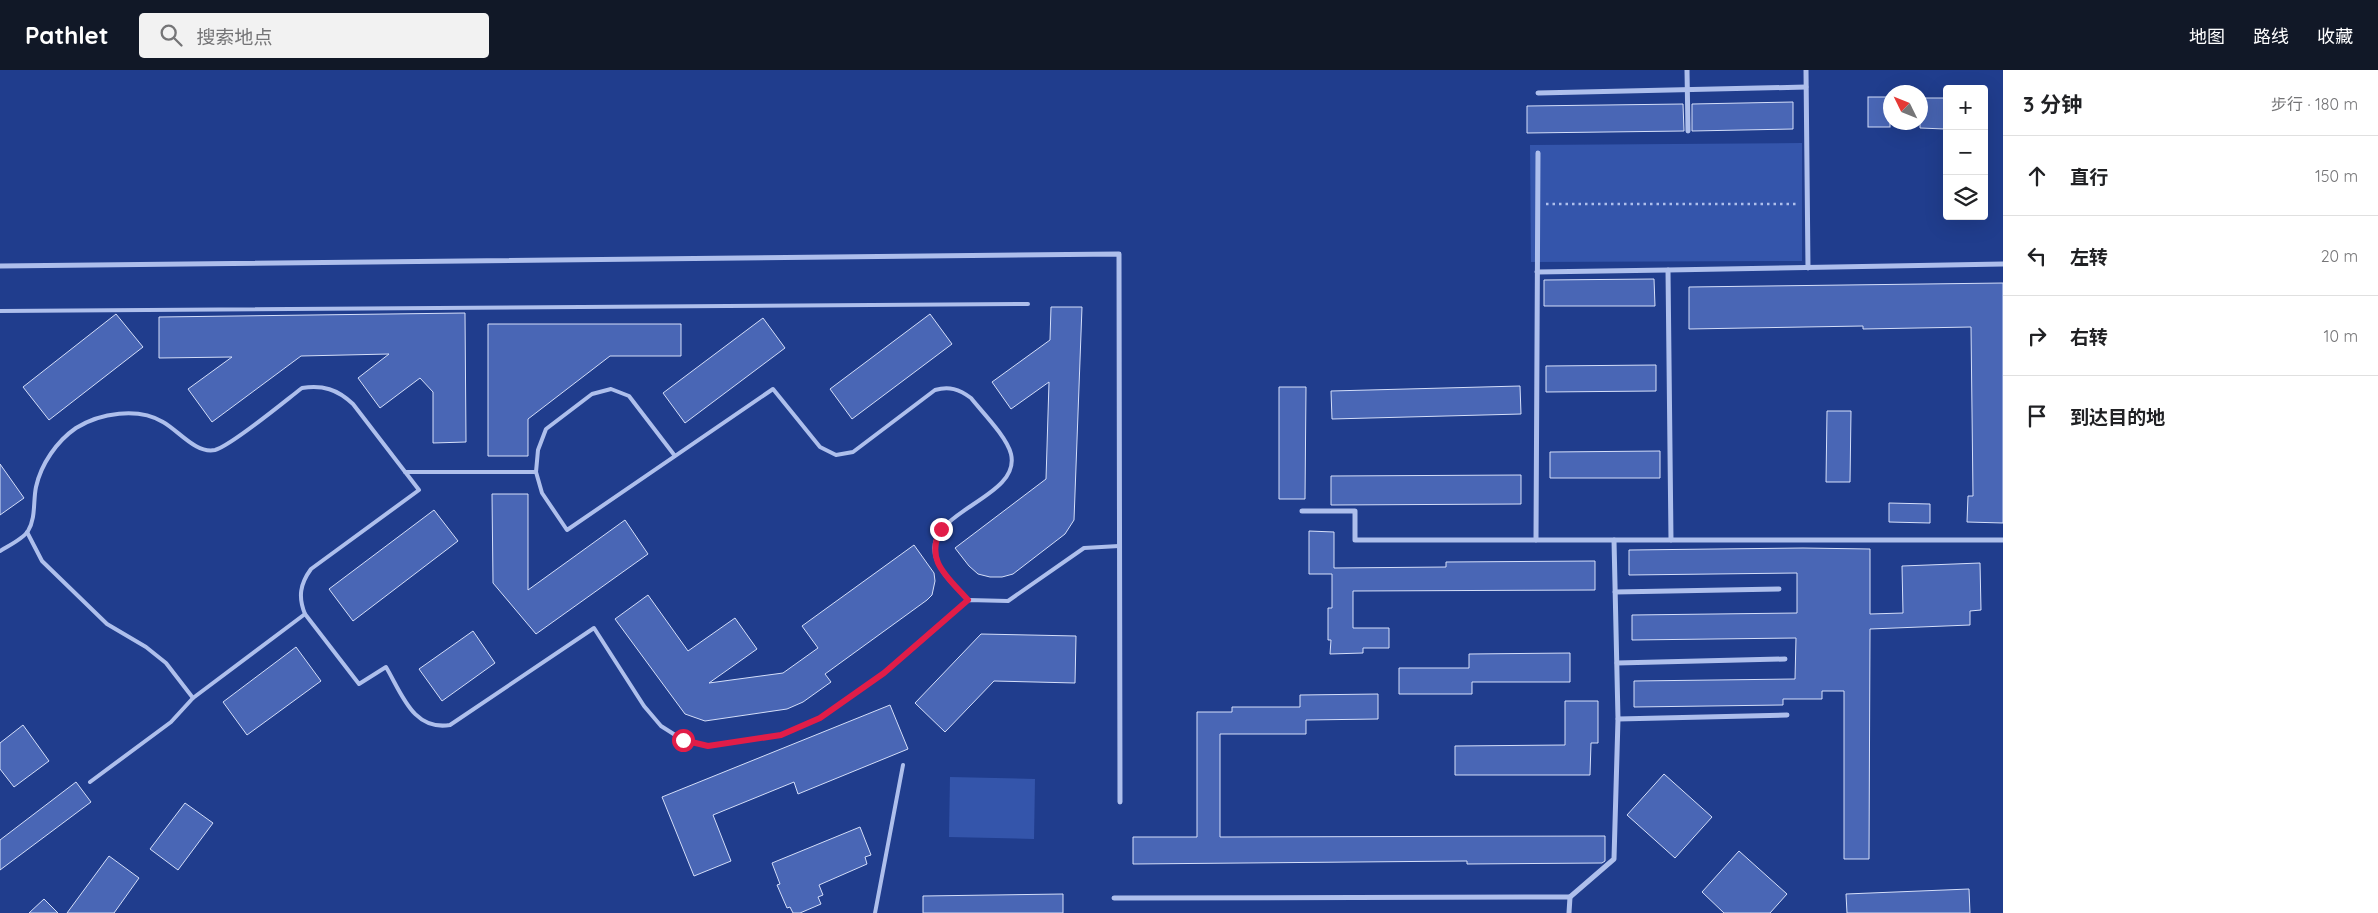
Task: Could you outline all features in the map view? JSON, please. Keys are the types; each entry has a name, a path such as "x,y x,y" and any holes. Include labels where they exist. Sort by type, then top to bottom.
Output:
{"street":[{"path":"1687,70 1688,131"},
{"path":"1806,70 1808,268"},
{"path":"1538,92 1806,87"},
{"path":"1536,540 1538,153"},
{"path":"0,266 1119,254 1120,802"},
{"path":"1537,272 2003,264"},
{"path":"1668,270 1671,540"},
{"path":"1302,510 1355,510 1355,540 2003,540"},
{"path":"1114,898 1570,897 1614,859 1618,719 1614,540"},
{"path":"1616,592 1779,589"},
{"path":"1616,662 1785,659"},
{"path":"1618,719 1787,715"},
{"path":"1569,913 1570,897"}],"lane":[{"path":"0,312 1028,304"},
{"path":"0,551 27,532 34,511 36,487 44,464 58,444 76,428 103,416 133,413 161,420 197,448 214,450 229,442 302,388 316,386 330,388 343,394 353,404 419,490 312,569 304,579 300,591 301,603 305,614 359,684 386,667 413,713 420,720 440,726 450,725 594,628 644,706 661,726 683,740 708,746 781,735 820,718 884,673 968,600 1008,601 1084,548 1119,546"},
{"path":"675,456 629,396 611,389 592,394 546,429 538,450 536,472 542,493 567,530 773,389 820,447 836,455 853,452 935,390 944,388 963,392 971,398 1008,447 1012,463 1006,478 958,517 948,522 936,538 934,549 940,569 968,600"},
{"path":"405,472 536,472"},
{"path":"27,532 42,561 106,624 146,647 166,663 193,698"},
{"path":"90,782 171,722 193,698 305,614"},
{"path":"876,913 902,765"}],"path":[{"path":"1537,204 1807,204"}],"shaded area":[{"path":"1802,143 1802,261 1531,262 1530,145"},
{"path":"950,777 1035,779 1034,839 949,837"}],"building":[{"path":"1868,97 1883,97 1883,127 1868,127"},
{"path":"1928,98 1943,98 1943,129 1928,128"},
{"path":"1793,102 1793,129 1692,131 1692,104"},
{"path":"1683,104 1684,131 1527,133 1527,106"},
{"path":"1654,279 1655,306 1544,306 1544,280"},
{"path":"2003,283 2003,523 1967,522 1968,496 1973,496 1971,327 1863,329 1863,326 1689,329 1689,287"},
{"path":"1051,307 1082,307 1074,520 1065,534 1013,574 1002,577 990,577 978,574 955,548 1046,479 1049,382 1011,409 992,382 1050,340"},
{"path":"465,313 466,442 433,443 433,392 420,378 380,408 358,378 389,354 301,356 212,422 188,389 232,357 159,358 159,317"},
{"path":"116,314 143,347 49,420 23,387"},
{"path":"930,314 952,344 852,419 830,389"},
{"path":"763,318 785,348 685,423 663,393"},
{"path":"488,324 681,324 681,356 610,356 528,419 528,456 488,456"},
{"path":"1656,365 1656,391 1546,392 1546,366"},
{"path":"1520,386 1521,414 1332,419 1331,391"},
{"path":"1279,387 1306,387 1305,499 1279,499"},
{"path":"1827,411 1851,411 1850,482 1826,482"},
{"path":"1660,451 1660,478 1550,478 1550,452"},
{"path":"0,464 24,498 0,515"},
{"path":"1521,475 1521,504 1331,505 1331,476"},
{"path":"492,494 528,494 528,590 625,520 648,554 536,634 493,583"},
{"path":"1889,503 1930,504 1930,523 1889,522"},
{"path":"434,510 458,541 353,621 329,589"},
{"path":"1309,531 1334,532 1334,568 1446,567 1446,562 1595,561 1595,590 1353,591 1353,628 1389,628 1389,648 1363,648 1363,653 1330,654 1331,640 1328,640 1328,608 1332,608 1332,574 1309,574"},
{"path":"914,545 934,573 935,581 932,595 825,674 831,682 803,702 787,709 705,721 685,714 615,619 648,595 688,651 735,618 757,649 709,683 783,673 818,648 802,626"},
{"path":"1870,549 1870,614 1903,613 1902,566 1980,563 1981,610 1970,611 1970,625 1870,629 1869,859 1844,859 1844,691 1822,691 1822,699 1783,699 1783,705 1634,707 1634,681 1795,679 1796,638 1632,640 1632,615 1797,613 1797,573 1629,575 1629,550"},
{"path":"473,631 495,663 442,701 419,669"},
{"path":"981,634 1076,636 1075,683 994,681 945,732 915,703"},
{"path":"296,647 321,681 247,735 223,702"},
{"path":"1570,653 1570,682 1472,682 1472,694 1399,694 1399,668 1469,668 1469,654"},
{"path":"1378,694 1378,719 1306,720 1306,734 1220,734 1220,837 1605,836 1605,861 1602,863 1467,864 1467,861 1133,864 1133,837 1197,837 1197,712 1232,712 1232,707 1300,707 1300,695"},
{"path":"1565,701 1598,701 1598,743 1591,743 1590,775 1455,775 1455,746 1565,745"},
{"path":"890,705 908,749 798,794 794,782 713,815 731,861 694,876 662,797"},
{"path":"23,725 49,761 14,787 0,769 0,743"},
{"path":"1664,774 1712,817 1675,858 1627,815"},
{"path":"76,782 91,802 0,870 0,840"},
{"path":"185,803 213,823 178,870 150,849"},
{"path":"860,827 871,855 865,857 867,864 819,885 823,895 818,897 821,904 800,913 793,913 790,907 787,908 777,885 780,884 772,863"},
{"path":"1739,851 1787,894 1770,913 1724,913 1702,892"},
{"path":"109,856 139,878 114,913 67,913"},
{"path":"1969,889 1970,913 1847,913 1846,894"},
{"path":"1063,894 1063,913 923,913 923,896"},
{"path":"44,899 58,913 29,913"}],"route":[{"path":"683,740 708,746 781,735 820,718 884,673 968,600 940,569 936,559 934,549 936,538 941,529"}]}
